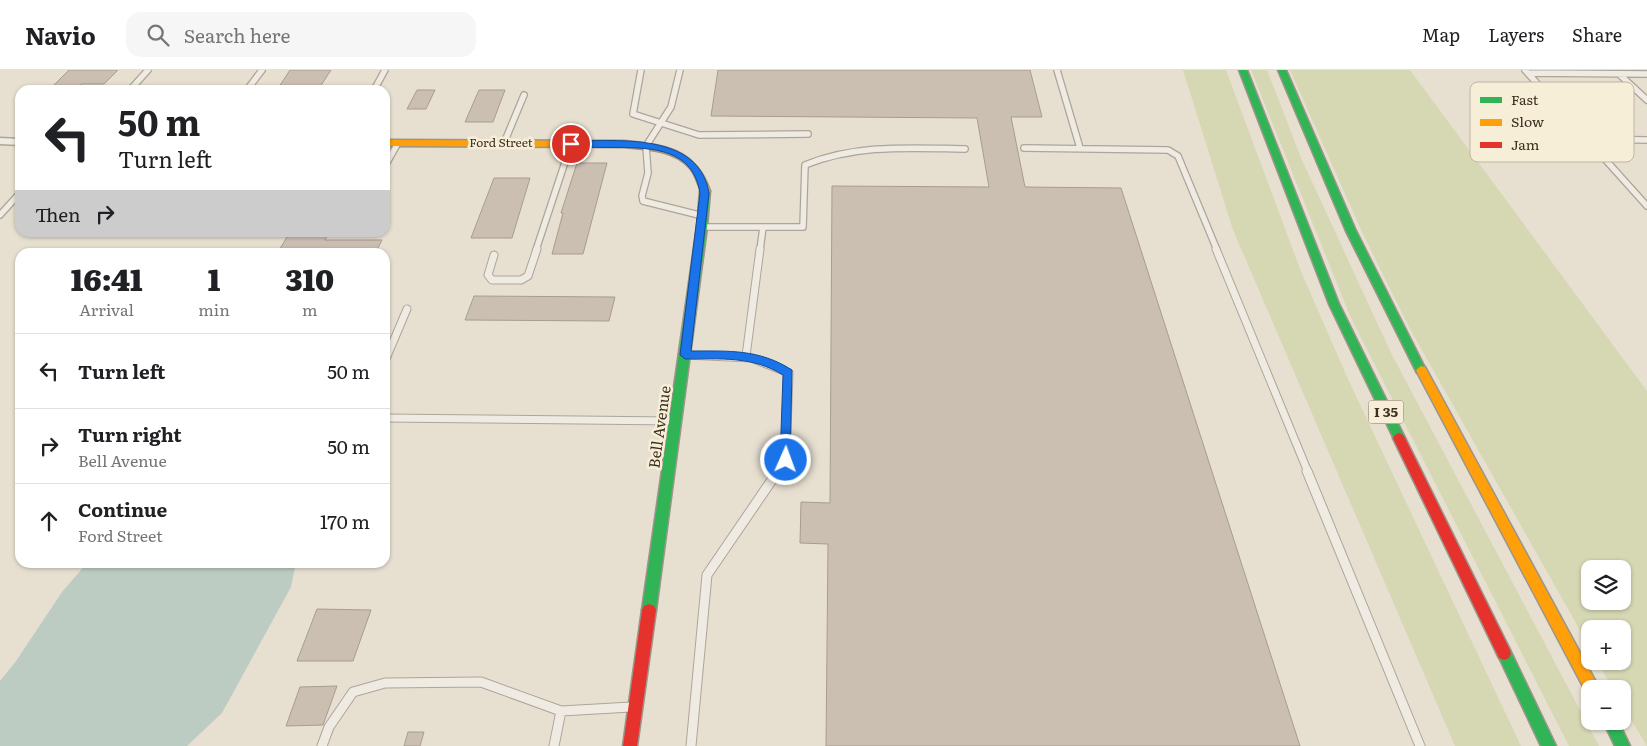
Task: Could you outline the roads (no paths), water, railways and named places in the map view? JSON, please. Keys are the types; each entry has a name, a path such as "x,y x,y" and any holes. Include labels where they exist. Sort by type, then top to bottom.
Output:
{"main road":[{"name":"I 35","path":"1243,70 1334,304 1549,746"},
{"path":"1282,70 1356,240 1447,421 1587,680"},
{"name":"Ford Street","path":"390,143 646,146"},
{"name":"Bell Avenue","path":"630,746 685,355 705,193 702,180 696,168 676,153 646,146"},
{"path":"1615,730 1623,746"}],"street":[{"path":"0,142 15,142"}],"lane":[{"path":"134,85 148,70"},
{"path":"251,85 262,70"},
{"path":"377,85 385,70"},
{"path":"641,70 633,114 699,135 808,134"},
{"path":"680,70 671,107 646,146 648,173 642,196 643,201 702,221 763,227 803,226 804,166 825,156 857,149 965,148"},
{"path":"1056,70 1080,148"},
{"path":"1527,72 1647,74"},
{"path":"1527,72 1536,82"},
{"path":"1619,74 1628,82"},
{"path":"1634,88 1647,100"},
{"path":"504,143 524,95"},
{"path":"1634,140 1647,140"},
{"path":"390,157 398,143"},
{"path":"494,255 488,275 492,280 521,280 528,276 571,144"},
{"path":"1024,148 1153,148 1168,150 1178,156 1420,746"},
{"path":"1607,162 1647,206"},
{"path":"0,215 15,198"},
{"path":"746,356 763,227"},
{"path":"390,349 407,309"},
{"path":"685,355 746,356 771,362 788,373 786,460 707,575 691,746"},
{"path":"390,418 676,421"},
{"path":"322,746 329,727 353,692 384,683 481,682 561,711 636,707"},
{"path":"554,746 561,711"}]}
